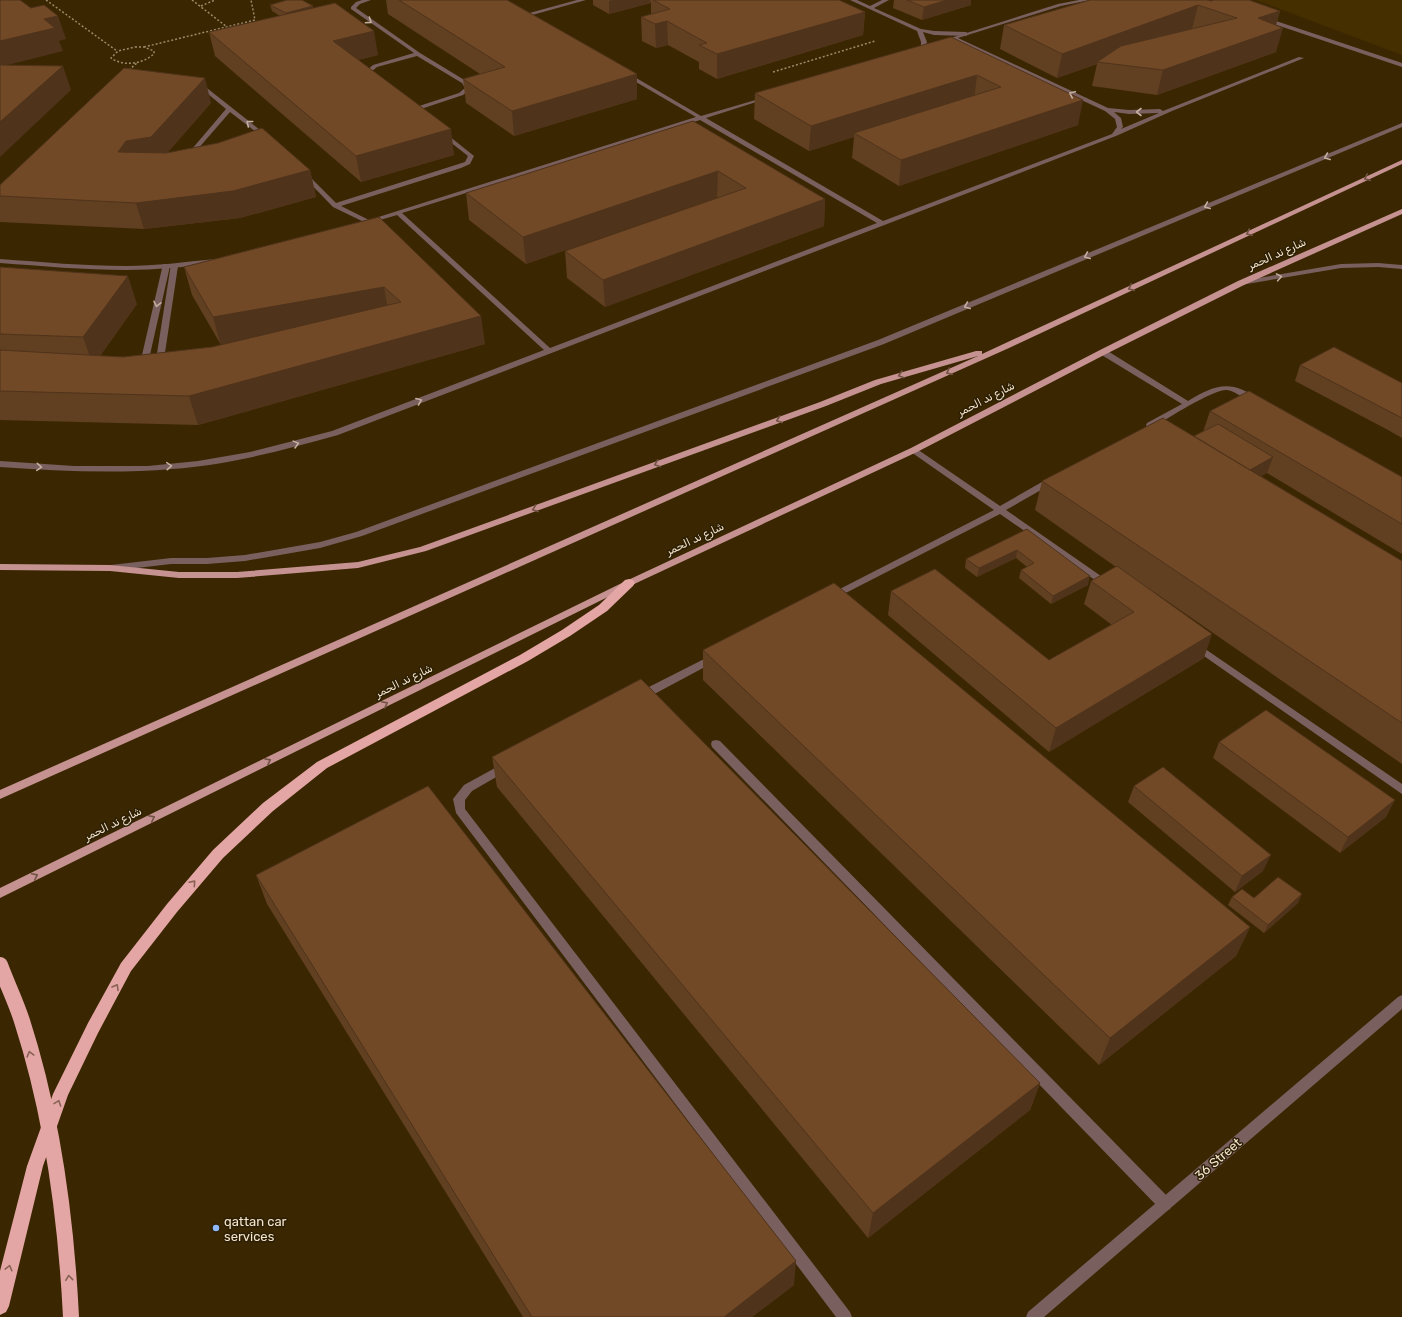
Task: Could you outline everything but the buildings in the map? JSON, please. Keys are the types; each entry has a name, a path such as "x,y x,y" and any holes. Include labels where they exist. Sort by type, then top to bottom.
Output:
{"highway":[{"path":"0,1306 35,1166 61,1094 93,1028 126,967 172,908 218,854 268,807 322,765 524,658 566,633 603,608 629,584"},
{"path":"0,965 22,1021 43,1099 59,1188 71,1289 72,1317"}],"main road":[{"path":"0,796 1006,346 1402,162"},
{"name":"شارع ند الحمر","path":"0,893 629,584 914,450 1103,352 1241,283 1402,211"},
{"path":"0,567 110,568 179,575 267,573 358,565 423,549 823,404 878,382 930,366 1006,346"}],"street":[{"path":"368,0 358,3 353,8 418,54 464,82 468,88 461,94 412,110"},
{"path":"525,15 583,0"},
{"path":"853,0 919,30 934,33 966,34"},
{"path":"870,8 886,0"},
{"path":"1060,5 1069,0"},
{"path":"916,50 1060,5 1087,0"},
{"path":"518,12 532,19"},
{"path":"1259,17 1402,65"},
{"path":"919,30 924,42 923,47"},
{"path":"953,38 1107,110 1118,118 1120,127 1114,135"},
{"path":"418,54 374,66 368,72 370,78 418,115"},
{"path":"0,464 57,468 125,470 197,464 268,452 335,433 1114,135 1170,110 1300,58"},
{"path":"1389,61 1402,72"},
{"path":"620,71 702,117 881,223"},
{"path":"189,82 200,83 273,143"},
{"path":"361,224 774,94"},
{"path":"186,164 186,160 230,108"},
{"path":"1107,110 1144,112 1170,110"},
{"path":"110,568 171,561 208,561 283,553 320,545 359,534 881,342 1402,125"},
{"path":"335,206 468,163 471,156 437,129"},
{"path":"300,169 335,206 368,222"},
{"path":"398,212 549,351"},
{"path":"0,261 80,267 127,268 174,266 224,260"},
{"path":"1241,283 1341,266 1378,265 1402,267"},
{"path":"142,373 166,266"},
{"path":"159,370 174,266"},
{"path":"1103,352 1188,404"},
{"path":"1140,431 1216,388 1230,387 1262,404"},
{"path":"914,450 1117,591"},
{"path":"824,601 1000,510 1063,474"},
{"path":"1188,641 1402,790"},
{"path":"634,699 726,652"},
{"path":"716,744 1164,1204"},
{"path":"514,762 468,788 459,798 460,810 845,1317"},
{"name":"36 Street","path":"1033,1317 1402,1001"}],"path":[{"path":"46,0 117,51"},
{"path":"192,0 227,27"},
{"path":"200,6 215,0"},
{"path":"144,47 154,51 154,54 151,57 138,62 120,63 111,58 112,54 117,51 135,47 144,47 255,20 251,0"},
{"path":"772,73 886,38 919,30"},
{"path":"126,73 138,62"}],"shaded area":[{"path":"1256,0 1402,0 1402,55"}],"place":[{"name":"qattan car services","path":"216,1228"}]}
